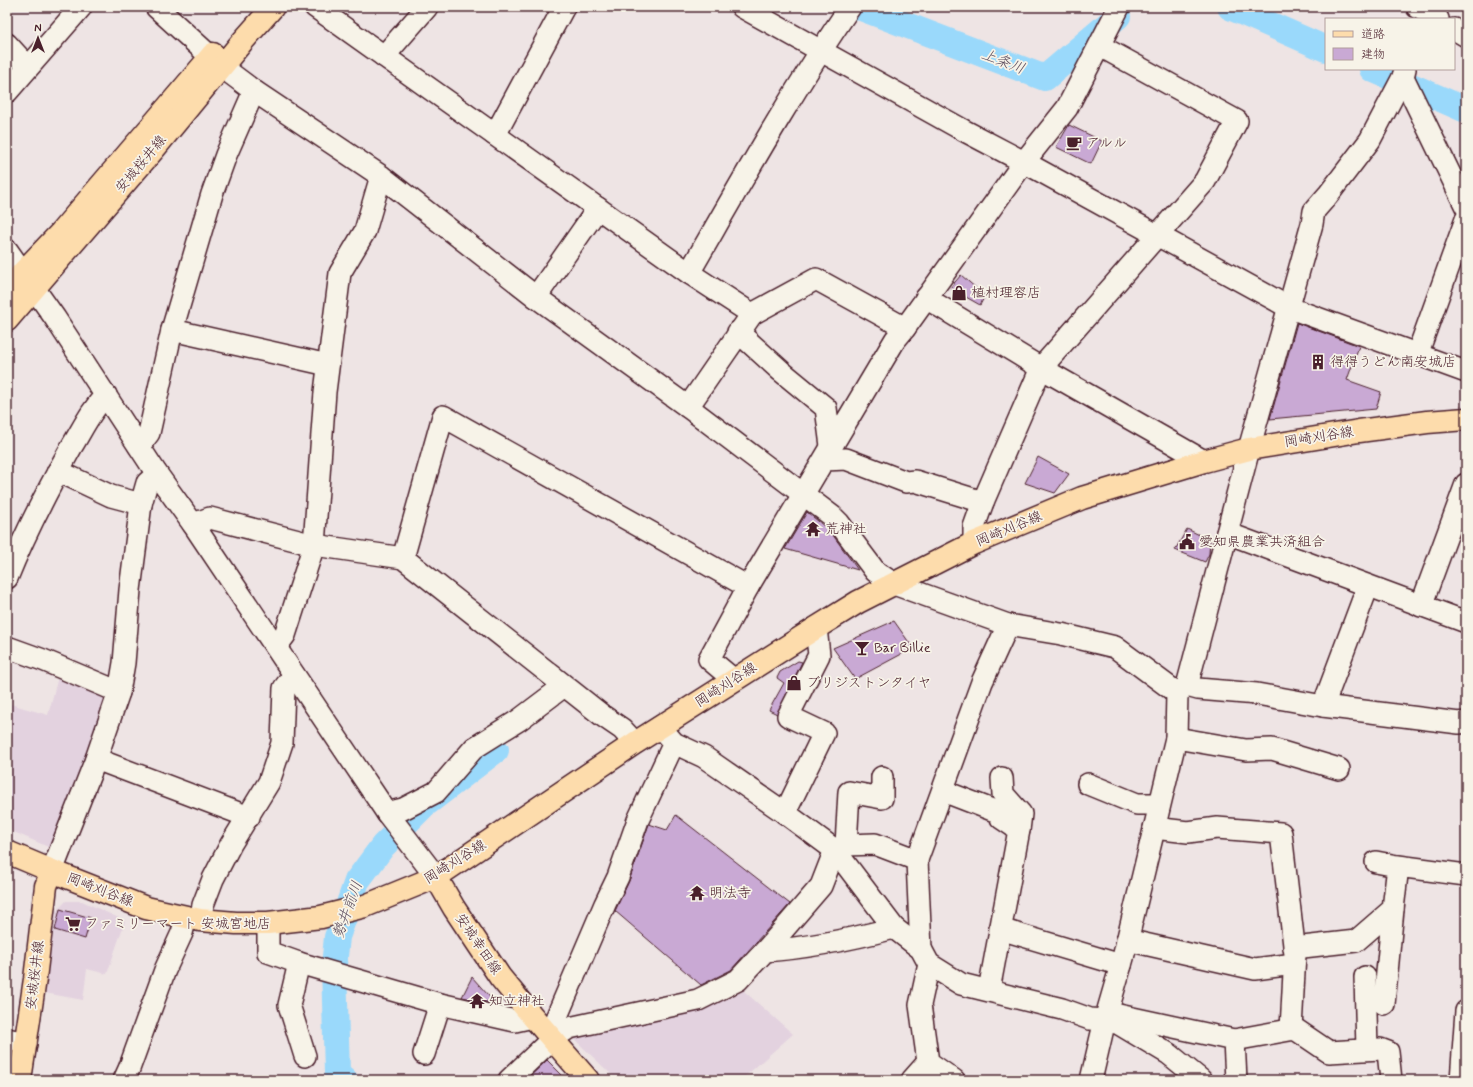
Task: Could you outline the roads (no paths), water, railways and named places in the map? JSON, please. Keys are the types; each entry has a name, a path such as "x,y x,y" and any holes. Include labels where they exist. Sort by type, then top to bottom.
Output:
{"main road":[{"name":"安城桜井線","path":"216,62 253,7"},
{"name":"安城桜井線","path":"7,320 28,280 61,232 216,62 273,7"},
{"name":"安城桜井線","path":"7,291 28,280"},
{"name":"岡崎刈谷線","path":"7,852 146,908 193,919 236,923 268,923 321,917 365,906 436,876 635,743 667,735 734,680 858,602 974,543 1082,498 1249,449 1359,431 1427,422 1466,419"},
{"name":"安城桜井線","path":"20,1080 16,1041 46,886 52,871"},
{"name":"安城幸田線","path":"436,876 454,908 500,977 588,1080"}],"street":[{"path":"7,92 81,7"},
{"path":"156,7 216,62 254,91 381,176 536,297 688,407 804,494 839,523 874,571 894,584 1008,624 1061,634 1115,647 1182,689 1198,688 1257,694 1322,706 1464,718"},
{"path":"315,7 689,273 752,314"},
{"path":"384,56 426,7"},
{"path":"495,135 564,7"},
{"path":"742,7 963,130 1290,308 1466,372"},
{"path":"689,273 766,139 820,50 850,7"},
{"path":"734,680 709,659 748,587 895,340 1024,162 1068,108 1119,7"},
{"path":"1455,30 1466,36"},
{"path":"7,44 28,67"},
{"path":"974,543 974,527 982,502 1041,368 1205,181 1237,121 1100,46"},
{"path":"1404,73 1466,206"},
{"path":"1091,1080 1106,1016 1121,965 1176,738 1182,689 1290,308 1314,211 1370,140 1404,73"},
{"path":"139,446 148,433 172,330 212,194 226,155 254,91"},
{"path":"276,648 285,635 314,545 325,392 340,273 365,231 381,176"},
{"path":"536,297 598,208"},
{"path":"1417,355 1466,219"},
{"path":"7,250 387,813 436,876"},
{"path":"688,407 738,332 752,314 816,279 905,328"},
{"path":"926,298 1041,368 1204,461"},
{"path":"172,330 328,365"},
{"path":"738,332 780,371 826,408 828,453"},
{"path":"7,578 18,549 58,471 96,405 106,395"},
{"path":"403,558 443,416 748,587"},
{"path":"828,453 906,482 915,481 982,502"},
{"path":"58,471 111,496 141,504"},
{"path":"52,871 96,758 119,692 124,664 130,590 141,504 146,483 157,474"},
{"path":"1421,606 1466,484"},
{"path":"193,524 210,518 314,545 403,558 564,686 622,729 635,743"},
{"path":"1226,533 1466,622"},
{"path":"1322,706 1368,586"},
{"path":"954,1080 928,1062 920,1005 925,956 917,860 982,682 1008,624"},
{"path":"785,812 824,733 788,716 819,655 816,628"},
{"path":"7,647 43,660 119,692"},
{"path":"124,1080 165,970 182,933 203,905 213,879 231,844 249,817 269,782 282,744 284,688 294,675"},
{"path":"387,813 403,809 436,792 474,748 519,720 564,686"},
{"path":"552,1039 555,1022 604,904 618,878 667,735 704,757 840,848 894,928 925,956 961,984 1062,1009 1090,1019 1106,1016 1234,1040 1295,1029 1329,1052 1367,1049 1380,1049 1388,1052 1391,1080"},
{"path":"1176,738 1246,750 1272,749 1339,769"},
{"path":"96,758 249,817"},
{"path":"509,1080 552,1039 569,1028 698,1000 738,980 821,886 840,848 849,792 882,798 882,777"},
{"path":"989,990 1021,814 1003,794 1002,778"},
{"path":"1088,784 1137,804 1160,804"},
{"path":"943,790 1000,813 1001,818 1019,830"},
{"path":"1154,828 1188,832 1217,828 1281,833 1294,956 1291,1029"},
{"path":"840,848 875,844 917,860"},
{"path":"1376,862 1402,867 1466,875"},
{"path":"1384,1004 1398,866 1402,867"},
{"path":"1127,940 1256,969 1294,956 1356,940 1393,910"},
{"path":"268,923 268,952 299,963 440,1004 515,1021 533,1017"},
{"path":"765,951 791,949 866,935 894,928"},
{"path":"1000,929 1121,965"},
{"path":"299,963 289,1004 305,1056"},
{"path":"1365,977 1367,1049"},
{"path":"424,1054 440,1004"},
{"path":"1461,1080 1466,1011"},
{"path":"1106,1016 1168,1054 1202,1080"},
{"path":"1234,1040 1236,1080"},
{"path":"912,1080 928,1062"}],"waterway":[{"name":"上条川","path":"859,7 1045,78 1118,16"},
{"name":"上条川","path":"1230,7 1325,49"},
{"name":"上条川","path":"1374,70 1466,110"},
{"name":"勢井前川","path":"345,1080 337,1073 334,966 337,937 357,881 383,846 423,806 496,750"}],"place":[{"name":"アルル","path":"1074,143"},
{"name":"植村理容店","path":"959,293"},
{"name":"得得うどん南安城店","path":"1318,362"},
{"name":"荒神社","path":"813,529"},
{"name":"愛知県農業共済組合","path":"1187,542"},
{"name":"Bar Billie","path":"862,648"},
{"name":"ブリジストンタイヤ","path":"794,683"},
{"name":"明法寺","path":"697,893"},
{"name":"ファミリーマート 安城宮地店","path":"73,924"},
{"name":"知立神社","path":"477,1001"}]}
